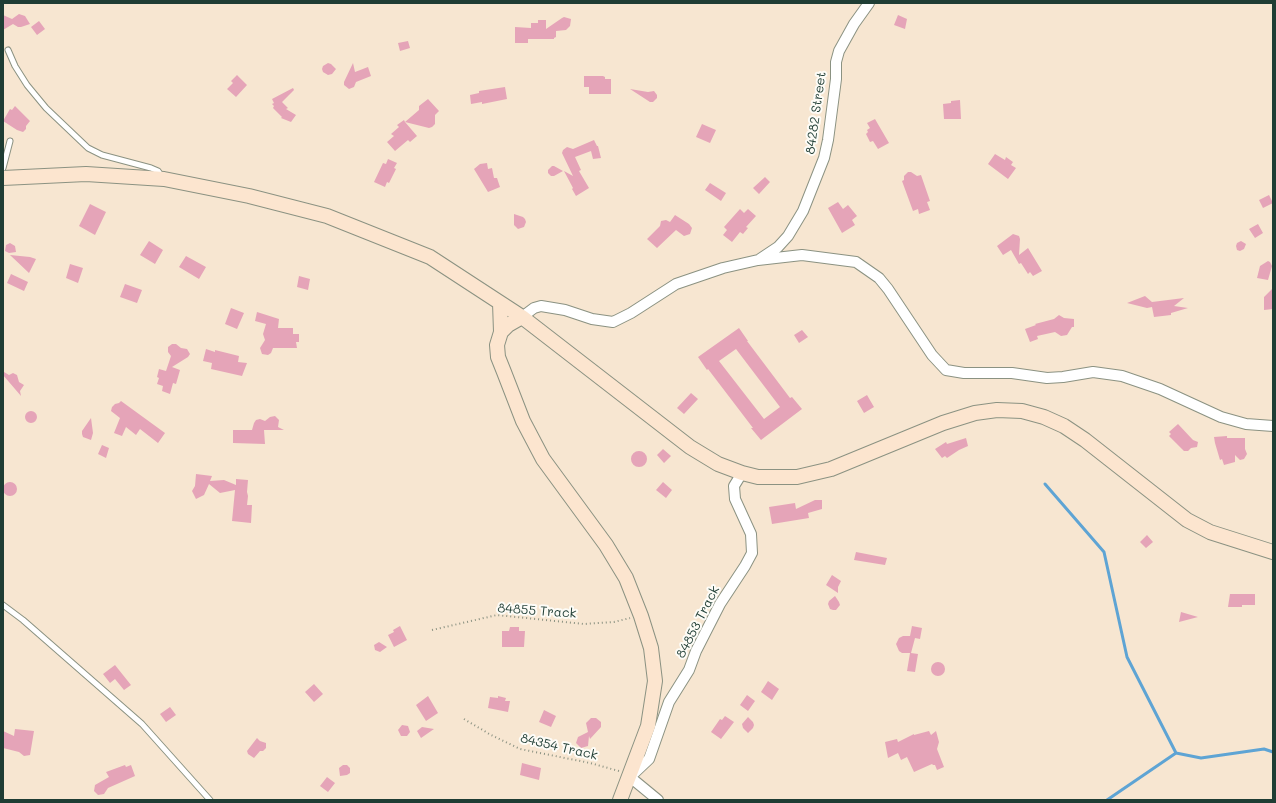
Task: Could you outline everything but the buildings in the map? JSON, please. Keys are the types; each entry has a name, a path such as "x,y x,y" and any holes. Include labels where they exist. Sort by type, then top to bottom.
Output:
{"street":[{"name":"84282 Street","path":"758,260 778,247 788,236 804,211 824,158 828,140 836,79 836,62 839,51 854,24 869,3"},
{"path":"3,178 86,174 164,179 249,196 327,216 430,257 522,317 690,447 718,464 742,473 758,477 778,478 797,476 831,469 943,423 975,413 997,410 1022,411 1044,417 1064,426 1085,440 1187,520 1210,532 1273,552"},
{"path":"501,332 508,325 534,308 541,306 565,310 592,319 613,322 631,313 676,284 723,268 758,260 802,255 856,262 879,278 932,355 946,370 964,373 1012,373 1047,378 1063,378 1093,372 1122,376 1160,389 1222,417 1246,424 1273,426"},
{"path":"500,303 501,332 497,345 498,357 523,421 543,459 606,545 626,578 641,616 651,648 655,680 648,726 630,777 620,800"},
{"name":"84853 Track","path":"630,777 649,759 669,702 689,670 696,651 720,604 752,553 751,534 735,500 734,486 742,473"},
{"path":"630,777 658,800"}],"lane":[{"path":"8,50 15,66 27,85 46,108 88,148 102,155 151,168 158,171 164,179"},
{"path":"3,168 10,141"},
{"path":"3,605 23,620 142,724 210,800"}],"path":[{"name":"84855 Track","path":"432,630 497,616 584,624 614,622 641,616"},
{"name":"84354 Track","path":"464,719 491,735 520,749 615,770 630,777"}],"waterway":[{"path":"1045,484 1104,552 1127,657 1176,753 1201,758 1264,749 1273,752"},
{"path":"1107,800 1176,753"}]}
